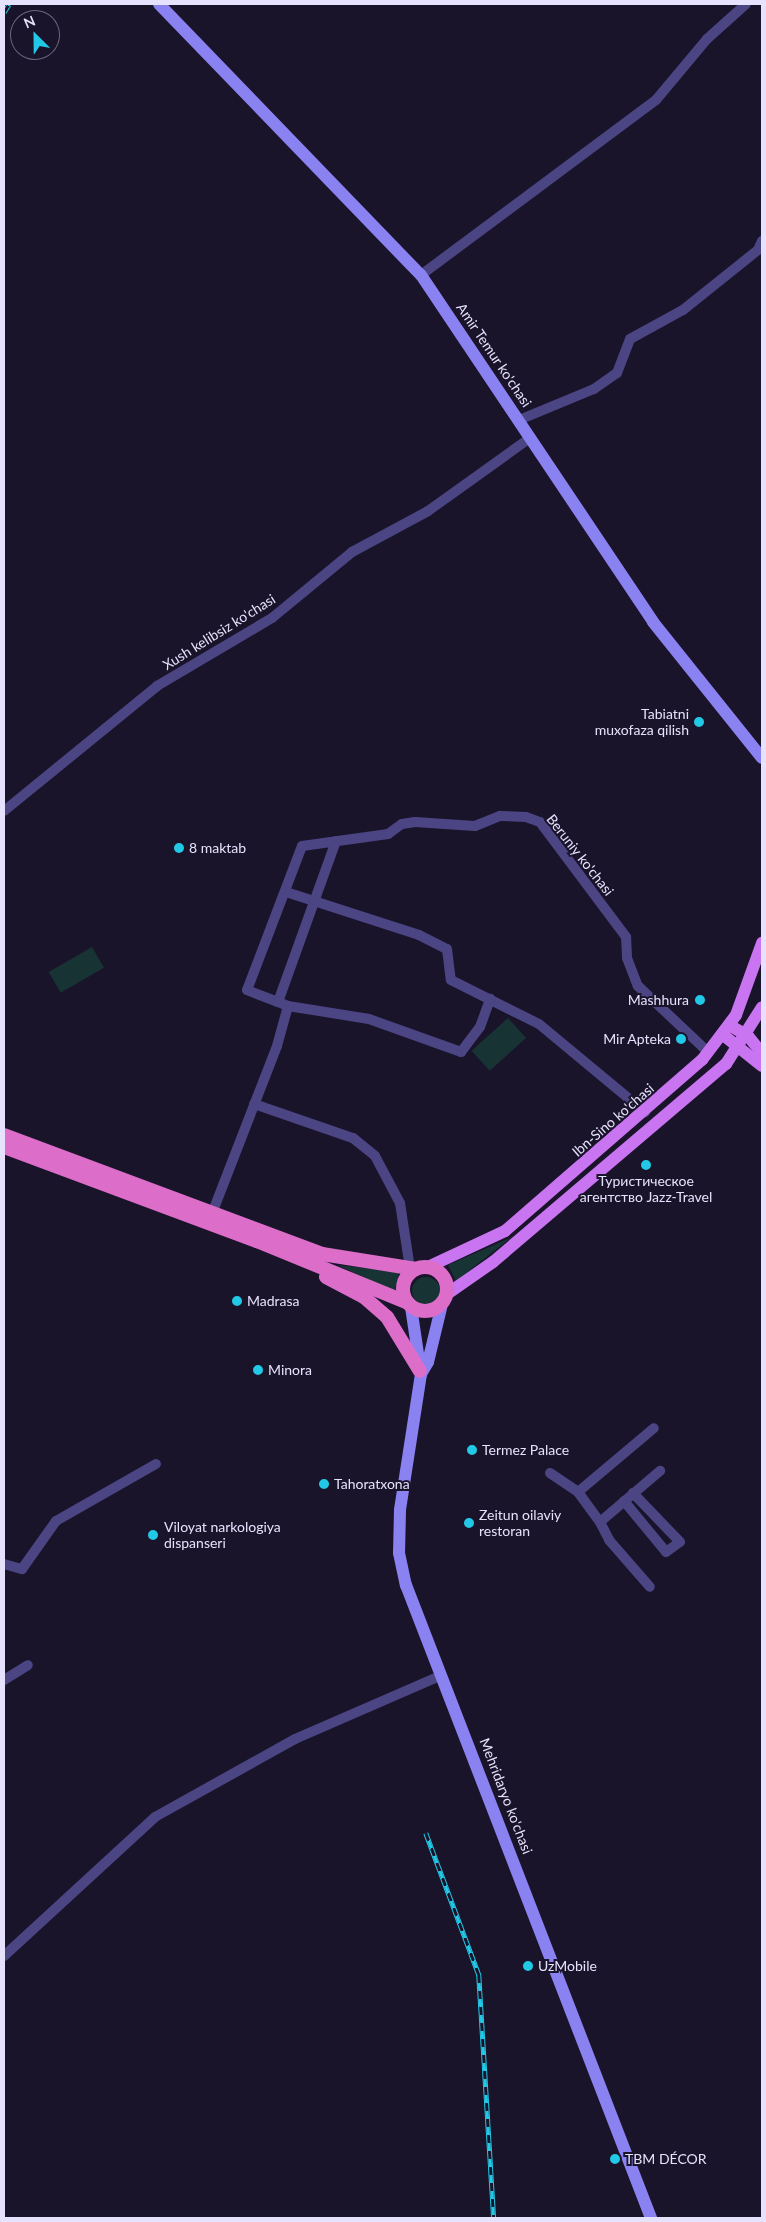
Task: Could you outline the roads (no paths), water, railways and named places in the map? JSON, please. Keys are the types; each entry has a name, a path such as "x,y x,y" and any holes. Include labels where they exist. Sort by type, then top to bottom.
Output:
{"highway":[{"path":"4,1135 213,1211 322,1254 418,1268 443,1276 444,1299 427,1312 312,1265 4,1147"},
{"path":"312,1265 387,1317 420,1373"},
{"path":"408,1305 403,1283 418,1268"}],"main road":[{"name":"Amir Temur ko'chasi","path":"159,4 421,275 654,622 762,758"},
{"name":"Ibn-Sino ko'chasi","path":"418,1268 505,1231 644,1112 708,1052 725,1030 762,943"},
{"name":"Ibn-Sino ko'chasi","path":"444,1299 493,1262 744,1041 762,1007"},
{"path":"725,1030 762,1053"},
{"path":"744,1041 762,1066"},
{"path":"420,1373 428,1362 444,1299"},
{"path":"408,1305 420,1373"},
{"name":"Мehridaryo ko'chasi","path":"420,1373 404,1476 398,1553 440,1676 476,1759 651,2218"}],"street":[{"path":"421,275 656,100 707,39 746,4"},
{"path":"519,420 594,389 617,373 630,339 683,310 758,250 762,241"},
{"name":"Xush kelibsiz ko'chasi","path":"4,811 157,686 272,618 352,552 428,511 530,438"},
{"name":"Beruniy ko'chasi","path":"283,1004 247,990 302,846 388,834 402,824 416,822 475,826 500,816 540,822 626,937 627,958 638,986 708,1052"},
{"path":"213,1211 254,1104 283,1004 336,841"},
{"path":"286,892 419,935 447,949 451,980 539,1024 644,1112"},
{"path":"283,1004 369,1020 461,1052 480,1027 490,999"},
{"path":"254,1104 353,1138 375,1156 403,1210 418,1268"},
{"path":"578,1492 654,1428"},
{"path":"4,1564 22,1569 56,1521 156,1464"},
{"path":"600,1522 660,1471"},
{"path":"550,1473 578,1492 600,1522 609,1540 650,1587"},
{"path":"624,1501 666,1552 680,1542 634,1493"},
{"path":"4,1680 28,1665"},
{"path":"4,1956 156,1817 295,1739 440,1676"}],"railway":[{"path":"4,12 9,4"},
{"path":"426,1833 479,1975 494,2218"}],"place":[{"name":"Tabiatni muxofaza qilish","path":"699,722"},
{"name":"8 maktab","path":"179,848"},
{"name":"Mashhura","path":"700,1000"},
{"name":"Mir Apteka","path":"681,1039"},
{"name":"Туристическое агентство Jazz-Travel","path":"646,1165"},
{"name":"Madrasa","path":"237,1301"},
{"name":"Minora","path":"258,1370"},
{"name":"Termez Palace","path":"472,1450"},
{"name":"Tahoratxona","path":"324,1484"},
{"name":"Zeitun oilaviy restoran","path":"469,1523"},
{"name":"Viloyat narkologiya dispanseri","path":"153,1535"},
{"name":"UzMobile","path":"528,1966"},
{"name":"TBM DÉCOR","path":"615,2159"}]}
